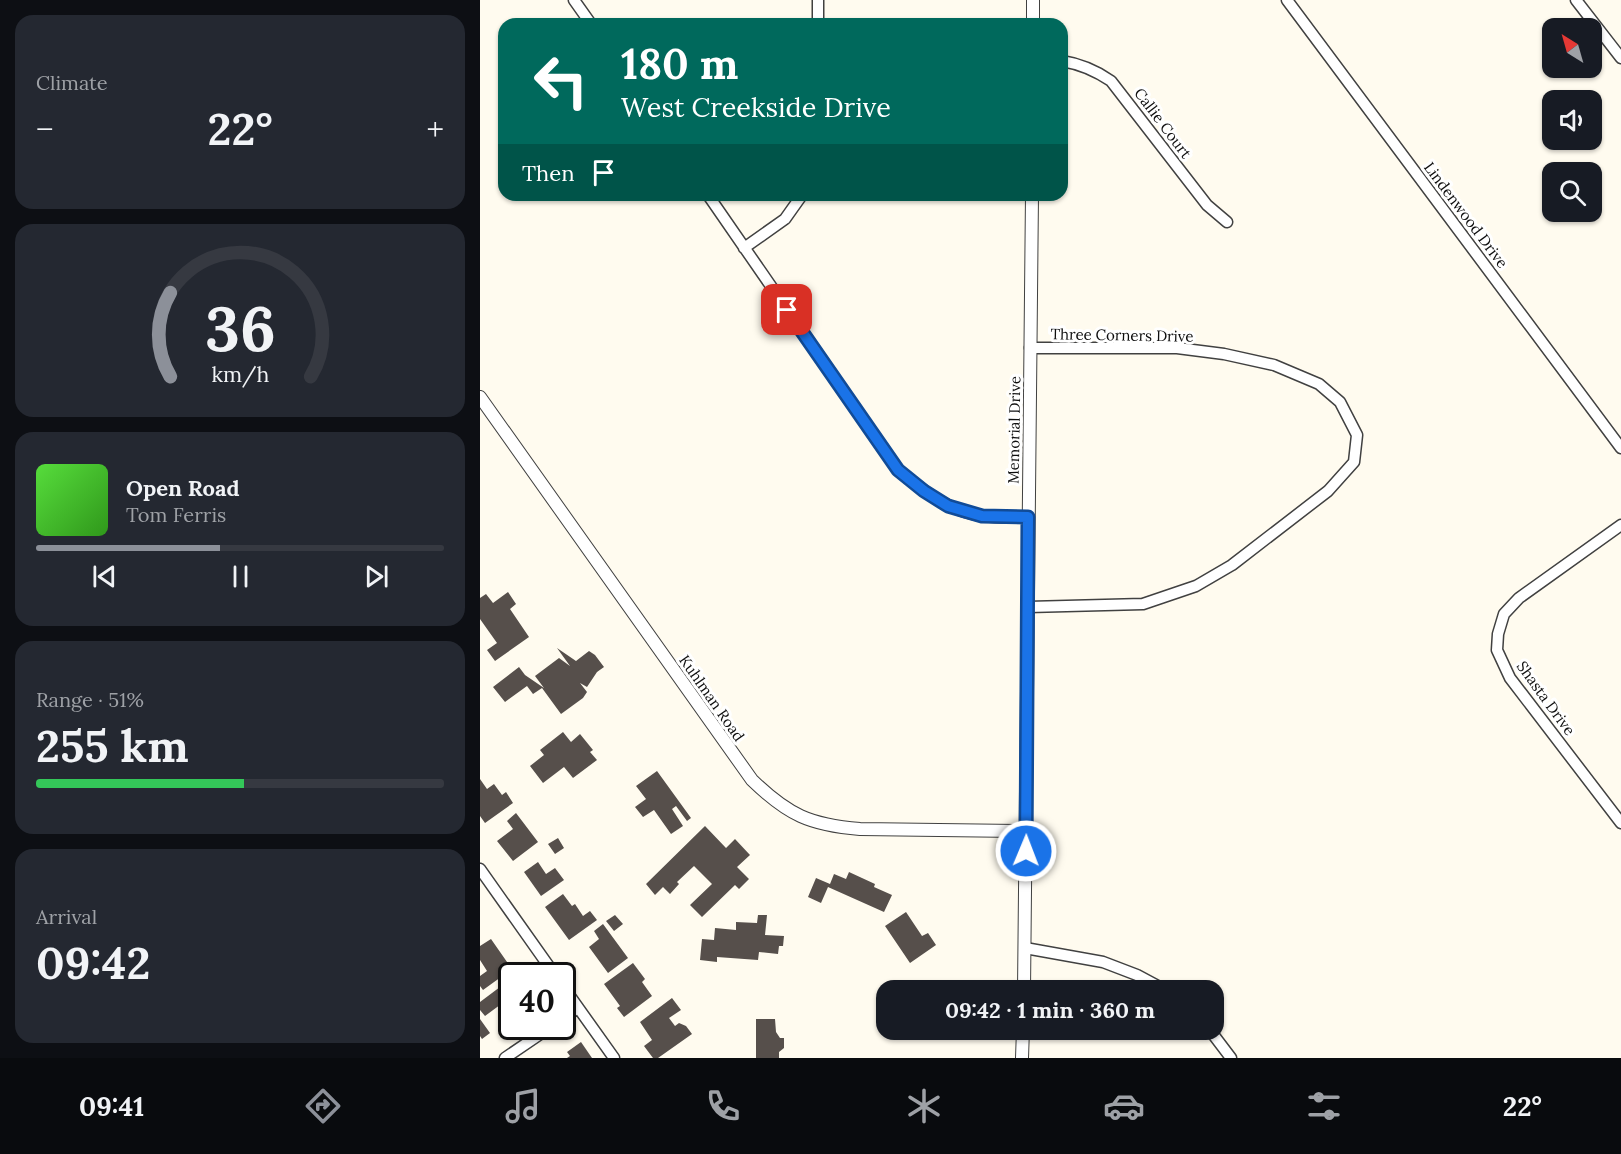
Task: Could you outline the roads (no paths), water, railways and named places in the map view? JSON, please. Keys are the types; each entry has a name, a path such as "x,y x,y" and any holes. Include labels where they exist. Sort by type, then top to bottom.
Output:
{"street":[{"path":"574,0 587,18"},
{"path":"818,0 818,18"},
{"path":"1033,0 1033,18"},
{"name":"Lindenwood Drive","path":"1287,0 1621,448"},
{"path":"1576,0 1621,58"},
{"name":"Callie Court","path":"1068,62 1095,70 1111,81 1207,205 1227,222"},
{"path":"712,201 898,470 924,491 948,506 982,516 1028,517"},
{"path":"744,248 785,219 798,201"},
{"name":"Memorial Drive","path":"1024,980 1032,201"},
{"name":"Three Corners Drive","path":"1028,607 1143,603 1196,586 1232,565 1329,491 1354,462 1357,435 1340,402 1319,384 1274,365 1224,354 1177,348 1030,348"},
{"name":"Kuhlman Road","path":"480,397 752,780 784,808 800,817 835,827 1026,831"},
{"name":"Shasta Drive","path":"1621,525 1519,598 1504,614 1498,634 1497,650 1509,678 1621,823"},
{"path":"480,869 546,962"},
{"path":"1025,948 1102,962 1146,980"},
{"path":"576,1004 614,1058"},
{"path":"505,1058 531,1040"},
{"path":"1022,1058 1023,1040"},
{"path":"1217,1040 1231,1058"}]}
